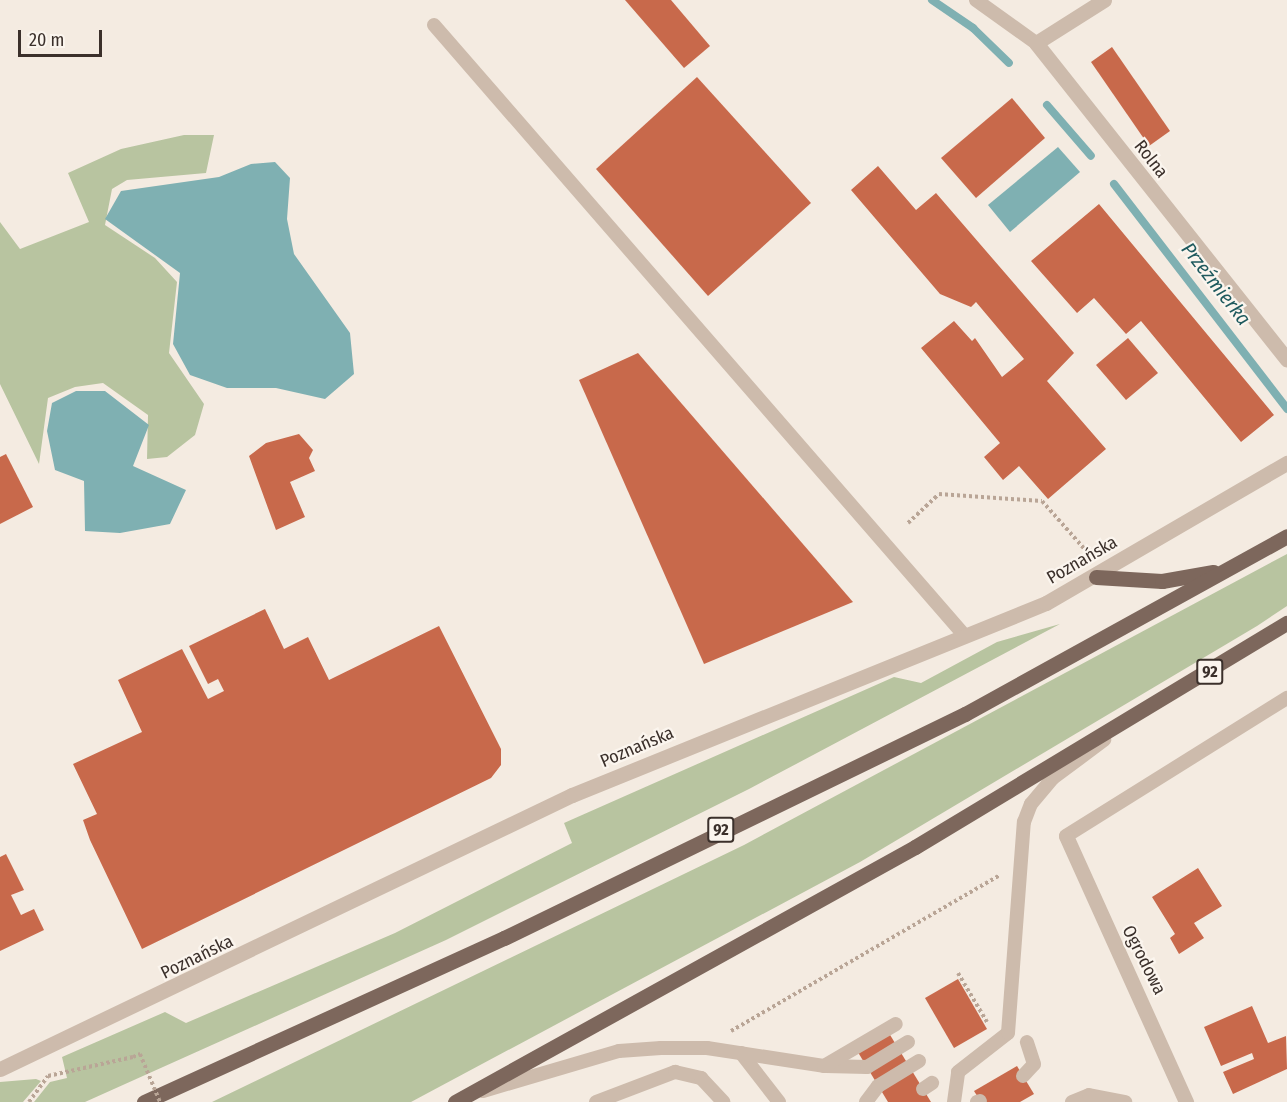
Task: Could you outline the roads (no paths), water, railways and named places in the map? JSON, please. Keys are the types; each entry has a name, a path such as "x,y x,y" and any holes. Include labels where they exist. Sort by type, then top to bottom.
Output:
{"main road":[{"name":"92","path":"144,1102 504,938 965,714 1287,536"},
{"path":"1100,574 1180,579 1246,560"},
{"name":"92","path":"460,1099 741,946 1132,719 1287,623"}],"street":[{"path":"1036,44 1104,0"},
{"name":"Rolna","path":"1036,44 1287,360"},
{"name":"Poznańska","path":"0,1069 379,892 572,795 964,635 1100,574 1287,463"},
{"name":"Ogrodowa","path":"1066,836 1186,1102"}],"lane":[{"path":"976,0 1036,44"},
{"path":"434,25 964,635"},
{"path":"1066,836 1287,699"},
{"path":"954,1102 958,1072 1000,1043 1008,1033 1024,822 1041,791 1132,719"},
{"path":"824,1066 896,1024"},
{"path":"460,1099 619,1051 707,1048 824,1066 867,1068 908,1042"},
{"path":"1023,1076 1034,1064 1027,1042"},
{"path":"741,1053 778,1102"},
{"path":"866,1102 878,1086 919,1061"},
{"path":"596,1102 675,1072 701,1078 723,1102"},
{"path":"1072,1102 1089,1095 1125,1102"}],"water":[{"path":"1058,147 1080,172 1010,232 988,205"},
{"path":"275,162 290,178 287,219 294,254 350,333 354,374 325,399 276,388 227,388 190,375 173,344 180,273 105,219 121,191 219,177 251,164"},
{"path":"76,391 105,391 149,425 133,466 186,490 170,524 120,533 85,531 84,481 55,470 47,431 52,403"}],"waterway":[{"name":"Przeźmierka","path":"932,0 973,28 1009,63"},
{"name":"Przeźmierka","path":"1047,105 1091,156"},
{"name":"Przeźmierka","path":"1114,184 1287,409"}]}
